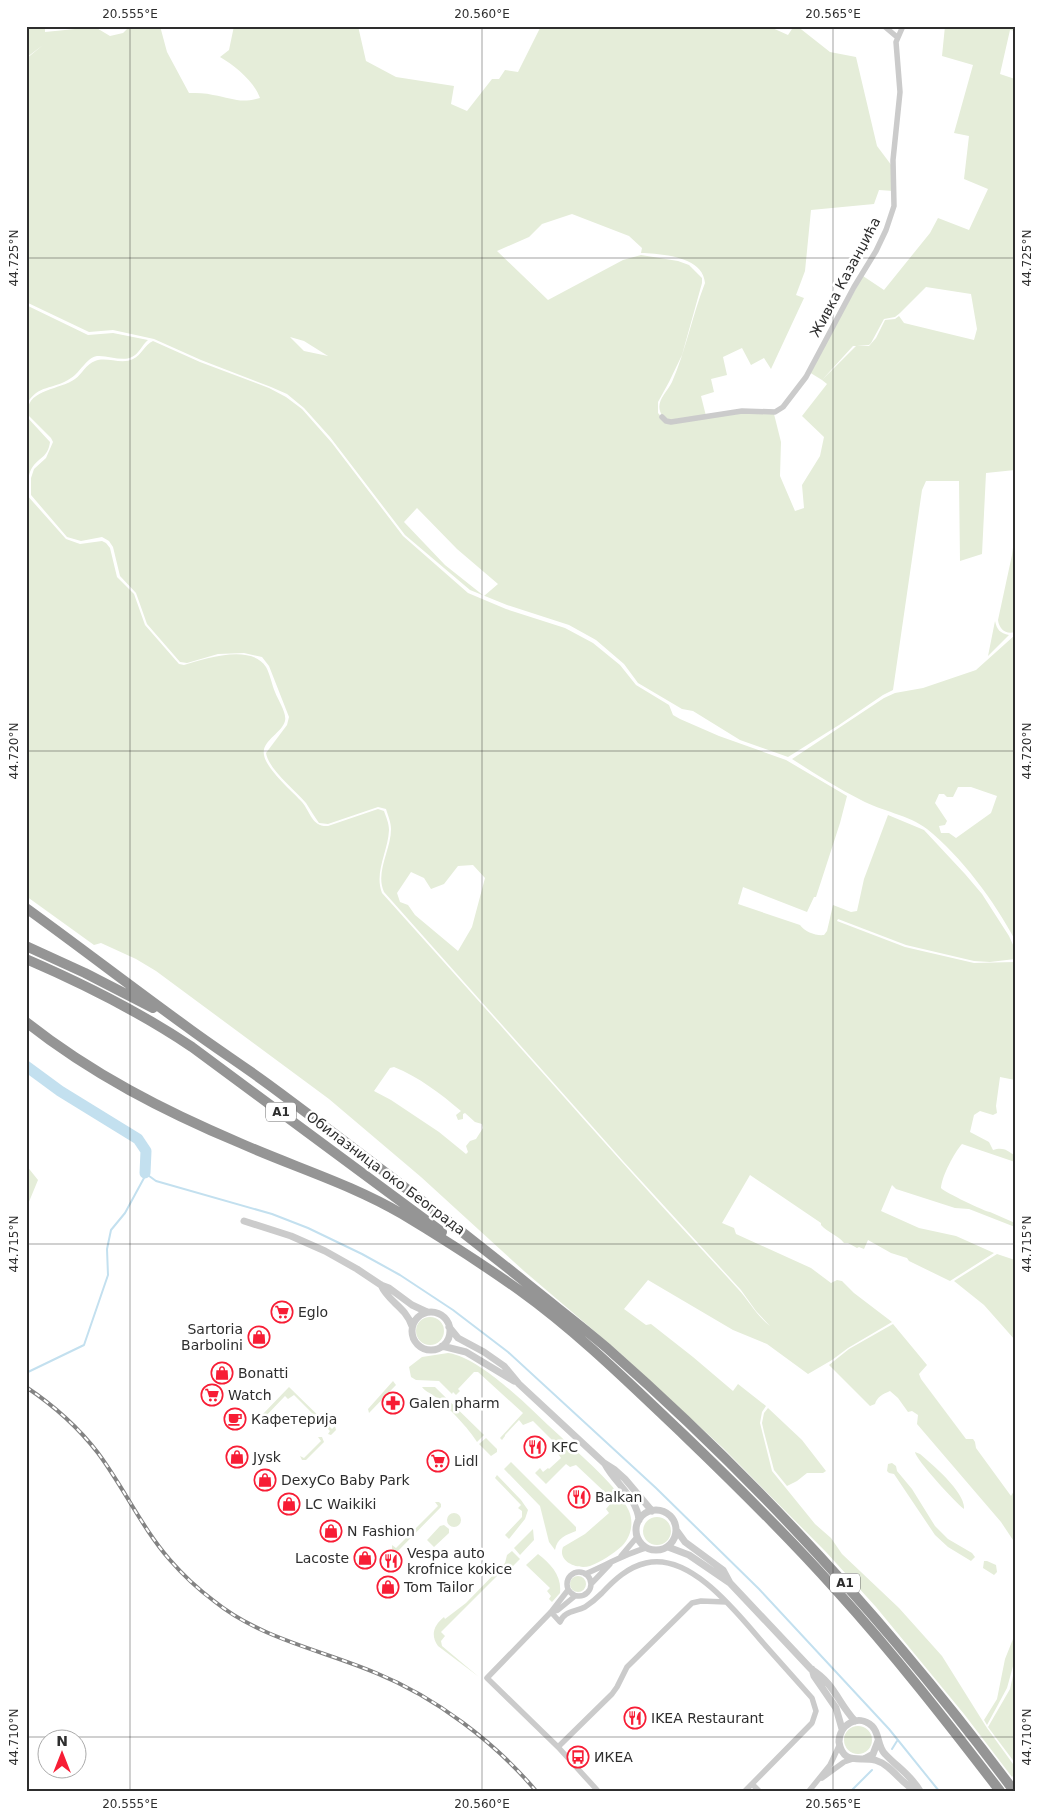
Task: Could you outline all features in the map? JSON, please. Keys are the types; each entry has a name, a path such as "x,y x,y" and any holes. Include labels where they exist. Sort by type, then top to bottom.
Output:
{"highway":[{"path":"26,908 188,1028"},
{"name":"A1","path":"26,946 110,986 188,1028 279,1091 433,1208 604,1346 717,1451 844,1581 932,1686 1013,1790"},
{"name":"Обилазница око Београда","path":"26,959 130,1009 192,1047 520,1291"},
{"path":"26,1022 59,1048 96,1072 144,1099 240,1144 335,1181 377,1200 447,1241 520,1291"},
{"name":"A1","path":"520,1291 614,1369 751,1500 836,1589 930,1699 1000,1791"}],"street":[{"path":"884,26 897,38"},
{"name":"Живка Казанџића","path":"662,417 666,421 671,422 742,412 773,413 781,409 806,377 854,287 876,251 894,206 893,160 900,92 896,47 897,38 903,26"},
{"path":"244,1221 291,1236 326,1251 389,1288 412,1305 427,1312 440,1314 446,1319 458,1338 484,1352 504,1366 519,1384 604,1463 625,1479 652,1511"},
{"path":"381,1285 384,1292 406,1312 412,1326 413,1338 422,1348 430,1350 442,1346 448,1339 450,1327"},
{"path":"412,1326 419,1315 427,1312"},
{"path":"442,1346 466,1352 519,1384"},
{"path":"604,1463 611,1476 636,1507 639,1520"},
{"path":"646,1548 638,1537 636,1529 642,1516 652,1511 662,1511 671,1516 685,1542 722,1570 730,1583 811,1669 832,1687 855,1721"},
{"path":"668,1547 675,1538 677,1530"},
{"path":"591,1584 638,1537"},
{"path":"621,1556 646,1548 657,1550 668,1547 689,1555 730,1583"},
{"path":"551,1612 560,1622 566,1614 585,1607 596,1599 618,1577 630,1569 653,1562 667,1563 686,1570 705,1583 726,1602 812,1698 816,1712 812,1723 745,1791"},
{"path":"585,1574 611,1563"},
{"path":"551,1612 558,1610 575,1596 586,1595 590,1590 591,1584 590,1578 585,1574 576,1572 570,1576 567,1582 568,1590 575,1596"},
{"path":"568,1590 551,1612 487,1678 558,1747 598,1791"},
{"path":"558,1747 612,1694 627,1667 692,1603 704,1601 726,1602"},
{"path":"811,1669 836,1708 842,1729"},
{"path":"809,1791 834,1758 839,1746 839,1737 842,1729 855,1721 863,1721 873,1727 884,1752 914,1781 920,1791"},
{"path":"864,1759 875,1751 878,1741"},
{"path":"839,1746 845,1754 853,1759"},
{"path":"818,1781 844,1762 853,1759 864,1759 880,1762 909,1788 916,1791"},
{"path":"752,1784 759,1791"}],"green space":[{"path":"29,26 45,26 45,32 95,27 110,36 123,33 130,26 160,26 167,52 189,93 207,94 236,100 253,100 260,98 253,86 243,74 220,57 229,50 234,26 358,26 366,61 396,77 454,86 451,104 467,111 492,79 499,79 505,70 518,72 541,26 768,26 788,35 794,26 797,26 830,52 856,57 877,146 892,166 893,191 879,190 874,204 811,210 805,271 796,295 804,298 771,369 764,358 751,365 742,348 723,357 727,375 711,379 714,392 701,396 706,416 671,421 663,417 659,407 672,382 682,355 658,402 658,413 666,422 743,413 774,414 781,442 780,476 795,511 804,508 802,485 820,456 824,437 802,416 827,384 809,372 863,276 884,290 930,233 938,218 969,230 988,189 964,179 969,136 954,133 973,65 942,56 945,26 1015,26 1015,31 1010,30 1000,74 1015,79 1015,470 986,473 982,554 960,561 959,481 926,481 922,490 893,690 788,757 740,740 693,711 682,709 638,683 624,664 596,640 569,625 484,596 498,584 457,549 417,508 404,522 445,565 483,595 470,590 405,535 330,437 304,408 287,394 154,339 113,330 89,332 26,302 26,59 43,45 26,58 26,30","holes":["572,214 629,236 642,248 641,253 670,256 689,262 697,267 705,283 683,352 702,278 689,265 678,261 641,255 623,260 548,300 497,251 529,237 542,224","926,287 971,294 977,329 974,340 904,323 899,316 895,319 885,320 876,338 869,346 857,345 869,345 884,319 895,317","290,337 304,341 328,356 304,351","853,346 856,346 822,380"]},
{"path":"26,305 88,335 113,333 148,340 137,354 132,357 119,359 101,356 93,357 74,376 36,393 26,405"},
{"path":"153,341 200,362 269,388 286,397 302,409 332,443 403,536 468,593 506,609 565,628 593,643 620,665 636,685 669,705 673,715 719,736 786,760 847,796 816,897 814,897 807,912 743,887 738,904 800,925 811,933 824,935 827,931 833,905 851,912 857,911 864,879 888,815 924,830 982,894 1009,936 1014,947 1015,959 990,962 974,961 906,945 838,919 837,921 905,947 974,963 1015,962 1015,1080 1000,1077 996,1106 997,1113 993,1115 980,1111 974,1115 970,1132 989,1142 993,1150 1002,1149 1010,1152 1015,1156 1015,1162 962,1144 949,1165 941,1188 965,1202 1015,1223 1015,1227 969,1209 955,1208 896,1189 892,1185 881,1211 919,1228 956,1236 994,1253 950,1281 868,1240 864,1249 844,1243 824,1228 821,1223 750,1175 722,1223 734,1228 736,1234 811,1268 831,1283 837,1280 842,1281 854,1293 892,1322 808,1374 767,1344 733,1330 648,1280 624,1309 646,1325 651,1324 733,1391 738,1384 766,1406 762,1412 760,1423 772,1471 815,1524 831,1538 842,1554 899,1608 942,1656 987,1728 1013,1764 1014,1775 1012,1777 964,1714 876,1607 826,1552 723,1448 619,1352 524,1271 421,1177 329,1099 156,971 136,959 101,943 94,945 26,896 26,494 66,539 80,544 102,541 106,543 110,548 117,577 134,594 145,625 179,664 184,665 203,659 239,654 259,660 266,667 284,710 285,718 283,725 264,750 266,761 270,767 302,802 312,819 323,826 378,809 384,811 389,830 380,870 382,893 770,1326 741,1290 623,1161 384,892 381,877 391,829 386,809 378,807 328,824 319,823 306,803 277,773 266,753 287,725 289,717 269,666 262,657 244,653 218,654 187,663 180,662 147,624 136,593 120,576 113,547 109,541 102,537 81,541 67,537 31,495 31,478 34,469 46,458 53,442 29,416 28,407 31,401 44,392 75,379 92,362 104,359 128,361 136,357","holes":["473,865 485,878 472,927 458,951 415,915 408,905 400,902 397,893 411,872 424,878 431,889 444,884 458,866","394,1067 438,1092 461,1111 456,1115 458,1120 463,1119 463,1114 465,1113 475,1122 482,1124 483,1128 476,1139 470,1141 466,1146 468,1152 466,1154 439,1132 374,1091 390,1068"]},
{"path":"26,414 50,442 46,453 30,471 29,492 26,489"},
{"path":"1015,532 1015,632 1009,633 1001,629 998,620"},
{"path":"995,621 999,631 1009,635 988,656"},
{"path":"1015,635 1015,940 998,910 965,866 927,829 912,820 869,804 792,759 884,698 895,693 923,688 976,670","holes":["958,787 971,787 997,796 991,813 956,838 949,833 941,833 939,826 945,825 947,821 935,803 939,794 953,797"]},
{"path":"26,1165 38,1180 26,1209"},
{"path":"997,1254 1015,1260 1015,1340 984,1305 954,1281"},
{"path":"430,1317 440,1321 444,1331 440,1341 430,1345 420,1341 416,1331 420,1321"},
{"path":"893,1324 927,1365 919,1374 921,1379 966,1439 973,1439 976,1448 1011,1496 1015,1489 1015,1543 1001,1522 917,1424 918,1415 912,1411 908,1412 898,1398 890,1391 870,1406 829,1365 849,1349"},
{"path":"448,1353 472,1362 503,1384 608,1481 624,1501 631,1516 631,1530 622,1546 607,1558 590,1566 575,1566 566,1561 563,1557 563,1547 585,1534 609,1513 606,1509 611,1503 611,1498 576,1465 570,1467 566,1464 546,1484 535,1473 540,1468 543,1472 549,1469 561,1458 557,1452 558,1446 533,1421 523,1425 519,1420 502,1440 500,1438 523,1413 478,1372 474,1372 458,1389 460,1391 456,1395 453,1392 452,1394 439,1381 416,1380 411,1377 409,1367 422,1357"},
{"path":"393,1381 396,1385 369,1413 368,1409"},
{"path":"289,1387 332,1429 335,1426 336,1430 331,1435 328,1434 330,1431 294,1395 288,1399 285,1396 264,1418 266,1421 261,1420 261,1416"},
{"path":"422,1387 435,1387 484,1435 477,1442 451,1411"},
{"path":"768,1408 802,1440 826,1471 823,1473 807,1473 787,1486 774,1470 764,1432 762,1423 764,1413"},
{"path":"318,1437 322,1437 324,1442 306,1460 302,1460 300,1456 304,1458 321,1441"},
{"path":"486,1438 497,1449 497,1452 491,1456 479,1444"},
{"path":"915,1452 920,1454 954,1487 960,1495 964,1509 929,1472"},
{"path":"511,1462 576,1527 576,1531 560,1540 555,1550 549,1542 540,1506 504,1469"},
{"path":"892,1463 912,1489 935,1526 948,1539 972,1553 975,1557 971,1561 948,1547 935,1535 894,1474 887,1471 888,1464"},
{"path":"497,1475 528,1510 525,1519 509,1539 505,1535 522,1517 522,1511 518,1508 521,1505 495,1478"},
{"path":"435,1502 439,1502 441,1507 398,1551 394,1551 392,1545 396,1548 438,1506"},
{"path":"451,1513 457,1513 461,1520 457,1527 451,1527 447,1523 447,1517"},
{"path":"657,1517 667,1521 671,1531 667,1541 657,1545 647,1541 643,1531 647,1521"},
{"path":"444,1525 449,1529 449,1533 434,1547 427,1540 440,1526"},
{"path":"533,1529 534,1540 520,1555 514,1548"},
{"path":"512,1551 520,1559 511,1568 508,1565 441,1632 445,1636 441,1641 442,1646 479,1677 438,1646 434,1638 434,1630 444,1617 445,1619 466,1603 505,1563 507,1555"},
{"path":"538,1554 555,1571 559,1581 560,1593 552,1602 549,1599 551,1596 547,1591 550,1588 526,1565"},
{"path":"984,1561 996,1565 997,1572 994,1575 983,1568"},
{"path":"578,1576 586,1584 578,1592 570,1584"},
{"path":"1015,1634 1015,1659 1007,1688 987,1725 984,1720 997,1699 1005,1659"},
{"path":"1015,1667 1015,1763 988,1727 1010,1689"},
{"path":"858,1726 868,1730 872,1740 868,1750 858,1754 848,1750 844,1740 848,1730"}],"waterway":[{"path":"26,1066 60,1091 138,1139 146,1151 145,1173"},
{"path":"26,1373 84,1345 108,1275 107,1249 111,1230 125,1213 145,1173 156,1181 272,1214 308,1228 400,1275 453,1310 508,1352 656,1488 759,1589 889,1729 939,1791"},
{"path":"892,1749 897,1741"},
{"path":"851,1791 872,1770"}],"railway":[{"path":"26,1387 65,1417 90,1443 160,1548 196,1587 232,1614 252,1625 292,1643 376,1673 442,1708 483,1738 536,1791"}],"place":[{"name":"Eglo","path":"282,1312"},
{"name":"Sartoria Barbolini","path":"259,1337"},
{"name":"Bonatti","path":"222,1373"},
{"name":"Watch","path":"212,1395"},
{"name":"Galen pharm","path":"393,1403"},
{"name":"Кафетерија","path":"235,1419"},
{"name":"KFC","path":"535,1447"},
{"name":"Jysk","path":"237,1457"},
{"name":"Lidl","path":"438,1461"},
{"name":"DexyCo Baby Park","path":"265,1480"},
{"name":"Balkan","path":"579,1497"},
{"name":"LC Waikiki","path":"289,1504"},
{"name":"N Fashion","path":"331,1531"},
{"name":"Lacoste","path":"365,1558"},
{"name":"Vespa auto krofnice kokice","path":"391,1561"},
{"name":"Tom Tailor","path":"388,1587"},
{"name":"IKEA Restaurant","path":"635,1718"},
{"name":"ИКЕА","path":"578,1757"}]}
